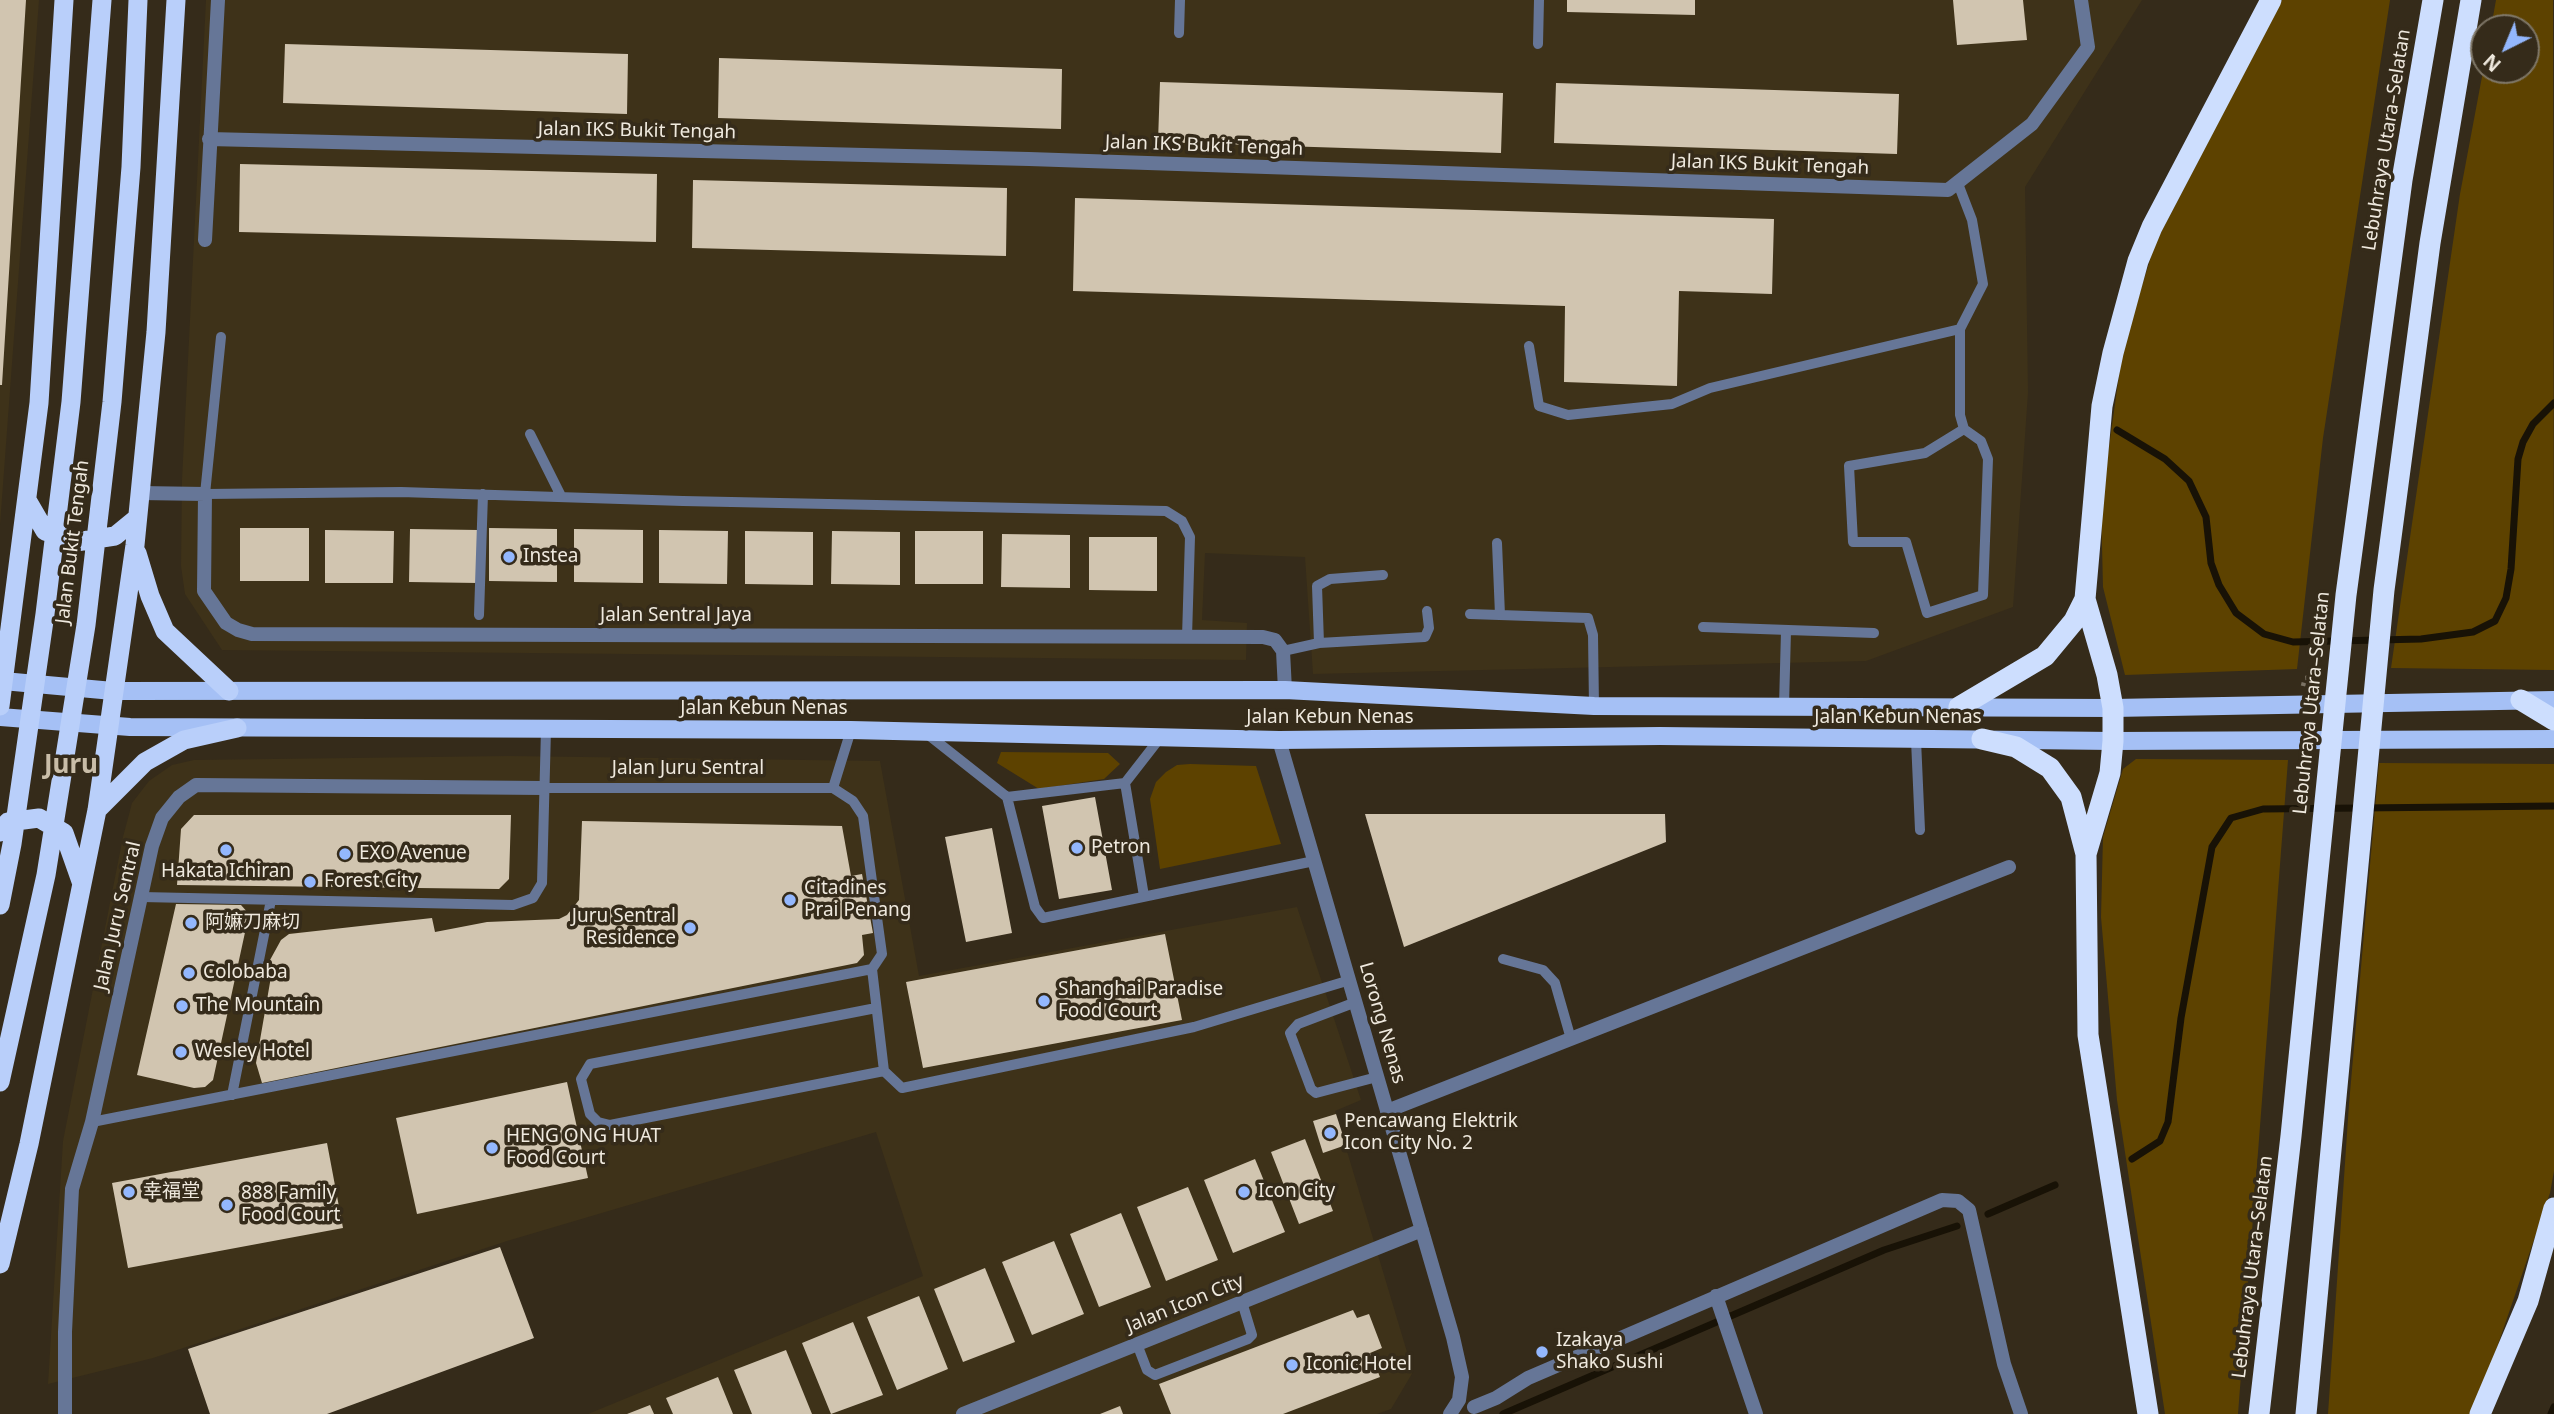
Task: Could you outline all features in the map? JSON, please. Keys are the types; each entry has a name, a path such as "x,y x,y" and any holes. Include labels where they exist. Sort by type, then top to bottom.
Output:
{"highway":[{"path":"0,706 40,403 64,0"},
{"name":"Jalan Bukit Tengah","path":"0,905 12,844 43,627 71,402 102,0"},
{"name":"Jalan Bukit Tengah","path":"0,1082 46,875 86,625 112,402 131,167 138,0"},
{"path":"0,1264 29,1144 97,810 107,725 135,545 156,332 176,0"},
{"path":"2086,854 2110,773 2113,741 2113,708 2085,599 2102,406 2134,272 2175,177 2271,0"},
{"name":"Lebuhraya Utara–Selatan","path":"2259,1414 2291,1136 2346,595 2402,180 2433,0"},
{"path":"2306,1414 2384,590 2430,243 2471,0"},
{"path":"27,500 45,531 76,542 115,536 137,519"},
{"path":"135,545 150,596 165,631 229,691"},
{"path":"1959,707 2045,656 2074,621 2085,599"},
{"path":"0,616 14,600"},
{"path":"2521,700 2554,720"},
{"path":"97,810 145,762 184,740 237,728"},
{"path":"1982,739 2016,747 2050,768 2071,797 2086,854 2088,1035 2148,1414"},
{"path":"0,832 8,822 39,818 64,833 82,884"},
{"path":"2480,1414 2528,1301 2554,1208"}],"main road":[{"name":"Jalan Kebun Nenas","path":"3,681 113,691 1285,690 1594,706 2113,708 2554,700"},
{"name":"Jalan Kebun Nenas","path":"0,717 107,725 237,728 851,730 1279,740 1660,736 2113,741 2554,739"}],"street":[{"path":"205,240 218,0"},
{"name":"Jalan IKS Bukit Tengah","path":"209,139 1029,159 1948,190 1956,181 2032,124 2088,47 2081,0"},
{"path":"139,493 205,494"},
{"name":"Jalan Sentral Jaya","path":"205,494 205,591 226,623 237,631 252,634 1263,637 1275,640 1283,650"},
{"path":"1283,650 1285,690"},
{"name":"Lorong Nenas","path":"1279,740 1422,1230 1462,1377 1460,1400"},
{"name":"Jalan Juru Sentral","path":"65,1414 65,1332 72,1189 92,1122 162,818 179,797 196,785 543,788"},
{"path":"1387,1111 2009,867"},
{"path":"1450,1414 1460,1400 1477,1410 1528,1378 1718,1302 1942,1200 1958,1201 1969,1210 2004,1364 2021,1414"},
{"name":"Jalan Icon City","path":"963,1414 1422,1230"},
{"path":"1718,1302 1756,1414"}],"lane":[{"path":"1179,33 1180,0"},
{"path":"1538,44 1539,0"},
{"path":"1956,181 1972,220 1983,284 1960,329 1960,415 1964,429 1981,441 1988,459 1983,595 1927,613 1906,542 1853,542 1849,466 1925,453 1964,429"},
{"path":"1529,346 1539,406 1568,415 1672,404 1710,388 1960,329"},
{"path":"221,337 205,494 483,494 1166,511 1182,521 1191,537 1187,637"},
{"path":"530,434 561,496"},
{"path":"479,615 483,494"},
{"path":"1497,543 1500,615"},
{"path":"1319,643 1317,586 1330,579 1383,575"},
{"path":"1283,650 1319,643 1425,637 1429,628 1427,611"},
{"path":"1470,614 1588,618 1593,635 1594,706"},
{"path":"1703,626 1874,633"},
{"path":"1784,706 1786,631"},
{"path":"142,898 513,905 533,898 542,883 546,729"},
{"path":"851,730 832,788 853,801 863,816 882,954 872,970 884,1071 902,1088 916,1088 1194,1027 1350,980"},
{"path":"923,731 1007,797 1035,907 1043,918 1314,861"},
{"path":"1007,797 1125,783 1160,738"},
{"path":"1916,740 1920,830"},
{"path":"1125,783 1144,896"},
{"name":"Jalan Juru Sentral","path":"543,788 832,788"},
{"path":"233,1095 271,900"},
{"path":"1503,959 1543,970 1555,984 1572,1039"},
{"path":"92,1122 872,970"},
{"path":"1356,1002 1298,1024 1290,1033 1311,1089 1316,1093 1377,1077"},
{"path":"876,1008 590,1064 581,1079 590,1114 598,1122 610,1125 884,1071"},
{"path":"1137,1344 1147,1370 1155,1375 1248,1339 1252,1335 1242,1302"}],"shaded area":[{"path":"0,0 39,0 0,525"},
{"path":"206,0 2142,0 2025,187 2028,393 2013,607 1866,661 1313,674 1305,557 1205,553 1202,620 1247,623 1246,660 222,650 185,594 181,566 182,480"},
{"path":"2282,0 2390,0 2323,438 2297,669 2125,675 2103,587 2101,504 2123,347 2155,244"},
{"path":"2496,0 2553,0 2554,670 2391,668 2460,194 2481,84 2540,84 2540,14 2494,14"},
{"path":"1001,752 1108,753 1120,764 1104,779 1039,789 997,763"},
{"path":"509,756 880,761 919,976 1297,907 1361,1100 1335,1111 1413,1372 1391,1409 1377,1414 588,1414 923,1276 876,1132 507,1241 153,1358 48,1384 63,1141 132,803 149,781 172,765 194,760"},
{"path":"2136,759 2288,760 2238,1414 2165,1414 2117,1100 2101,917 2103,837 2123,769"},
{"path":"2379,763 2554,764 2554,1171 2550,1193 2493,1359 2470,1414 2328,1414 2349,1104"},
{"path":"1177,765 1256,766 1281,844 1160,869 1150,799 1156,782 1166,772"}],"building":[{"path":"0,0 26,0 2,385 0,385"},
{"path":"1567,0 1695,0 1695,15 1567,12"},
{"path":"1953,0 2023,0 2027,40 1957,45"},
{"path":"285,44 628,54 627,114 283,103"},
{"path":"719,58 1062,69 1061,129 718,118"},
{"path":"1160,82 1503,93 1501,153 1158,142"},
{"path":"1556,83 1899,94 1897,154 1554,143"},
{"path":"240,164 657,174 656,242 239,232"},
{"path":"693,180 1007,188 1006,256 692,248"},
{"path":"1075,198 1774,219 1772,294 1679,291 1677,386 1564,382 1565,306 1073,291"},
{"path":"240,528 309,528 309,581 240,581"},
{"path":"489,528 557,529 557,582 489,581"},
{"path":"410,529 478,530 478,583 409,582"},
{"path":"574,529 643,530 643,583 574,582"},
{"path":"325,530 394,531 393,583 325,583"},
{"path":"659,530 728,531 727,584 659,583"},
{"path":"745,531 813,532 813,585 745,584"},
{"path":"832,531 900,532 900,585 831,584"},
{"path":"915,531 983,531 983,584 915,584"},
{"path":"1002,534 1070,535 1070,588 1001,587"},
{"path":"1089,537 1157,537 1157,591 1089,590"},
{"name":"Petron","path":"1095,797 1112,890 1059,899 1042,806"},
{"path":"1365,814 1665,814 1666,842 1404,947"},
{"name":"EXO Avenue","path":"194,815 511,815 509,879 499,889 177,885 181,829"},
{"name":"Juru Sentral Residence","path":"582,821 842,826 851,876 862,874 873,933 862,935 864,955 857,963 262,1083 256,1063 272,971 270,960 281,940 289,934 432,918 435,932 487,922 559,919 567,915 579,900"},
{"path":"992,828 1012,933 966,942 945,837"},
{"path":"176,904 241,905 249,914 213,1080 205,1087 194,1088 137,1075"},
{"name":"Shanghai Paradise Food Court","path":"1165,934 1182,1020 923,1068 906,982"},
{"name":"HENG ONG HUAT Food Court","path":"567,1082 588,1178 417,1214 396,1118"},
{"name":"Pencawang Elektrik Icon City No. 2","path":"1336,1114 1346,1145 1323,1153 1313,1121"},
{"path":"1305,1139 1333,1211 1299,1224 1271,1152"},
{"name":"888 Family Food Court","path":"327,1143 343,1228 128,1268 112,1183"},
{"path":"1255,1159 1285,1232 1233,1253 1204,1180"},
{"path":"1188,1187 1218,1260 1166,1281 1137,1207"},
{"path":"1121,1213 1151,1287 1099,1307 1070,1234"},
{"path":"1054,1241 1084,1314 1032,1335 1002,1262"},
{"path":"500,1247 534,1338 327,1414 210,1414 188,1349"},
{"path":"985,1268 1015,1342 963,1362 934,1289"},
{"path":"919,1296 948,1369 897,1390 867,1317"},
{"name":"Iconic Hotel","path":"1353,1310 1357,1318 1369,1314 1382,1348 1370,1353 1380,1377 1283,1414 1171,1414 1159,1384"},
{"path":"853,1322 883,1395 831,1414 802,1343"},
{"path":"786,1350 812,1414 752,1414 734,1370"},
{"path":"718,1377 733,1414 673,1414 666,1398"},
{"path":"650,1405 654,1414 627,1414"},
{"path":"1120,1406 1123,1414 1100,1414"}],"waterway":[{"path":"2117,430 2165,459 2189,481 2206,517 2211,563 2219,585 2236,613 2264,634 2293,642 2421,639 2473,632 2495,621 2506,598 2511,569 2518,459 2523,442 2533,424 2554,403"},
{"path":"2132,1159 2160,1141 2168,1122 2181,1018 2212,847 2231,818 2263,809 2554,806"},
{"path":"1988,1214 2055,1185"},
{"path":"1503,1414 1884,1250 1957,1226"},
{"path":"2551,1414 2554,1407"}],"place":[{"name":"Instea","path":"509,557"},
{"name":"Petron","path":"1077,848"},
{"name":"Hakata Ichiran","path":"226,850"},
{"name":"EXO Avenue","path":"345,854"},
{"name":"Forest City","path":"310,882"},
{"name":"Citadines Prai Penang","path":"790,900"},
{"name":"阿嫲刀麻切","path":"191,923"},
{"name":"Juru Sentral Residence","path":"690,928"},
{"name":"Colobaba","path":"189,973"},
{"name":"Shanghai Paradise Food Court","path":"1044,1001"},
{"name":"The Mountain","path":"182,1006"},
{"name":"Wesley Hotel","path":"181,1052"},
{"name":"Pencawang Elektrik Icon City No. 2","path":"1330,1133"},
{"name":"HENG ONG HUAT Food Court","path":"492,1148"},
{"name":"幸福堂","path":"129,1192"},
{"name":"Icon City","path":"1244,1192"},
{"name":"888 Family Food Court","path":"227,1205"},
{"name":"Izakaya Shako Sushi","path":"1542,1352"},
{"name":"Iconic Hotel","path":"1292,1365"}],"district":[{"name":"Juru","path":"71,766"}]}
